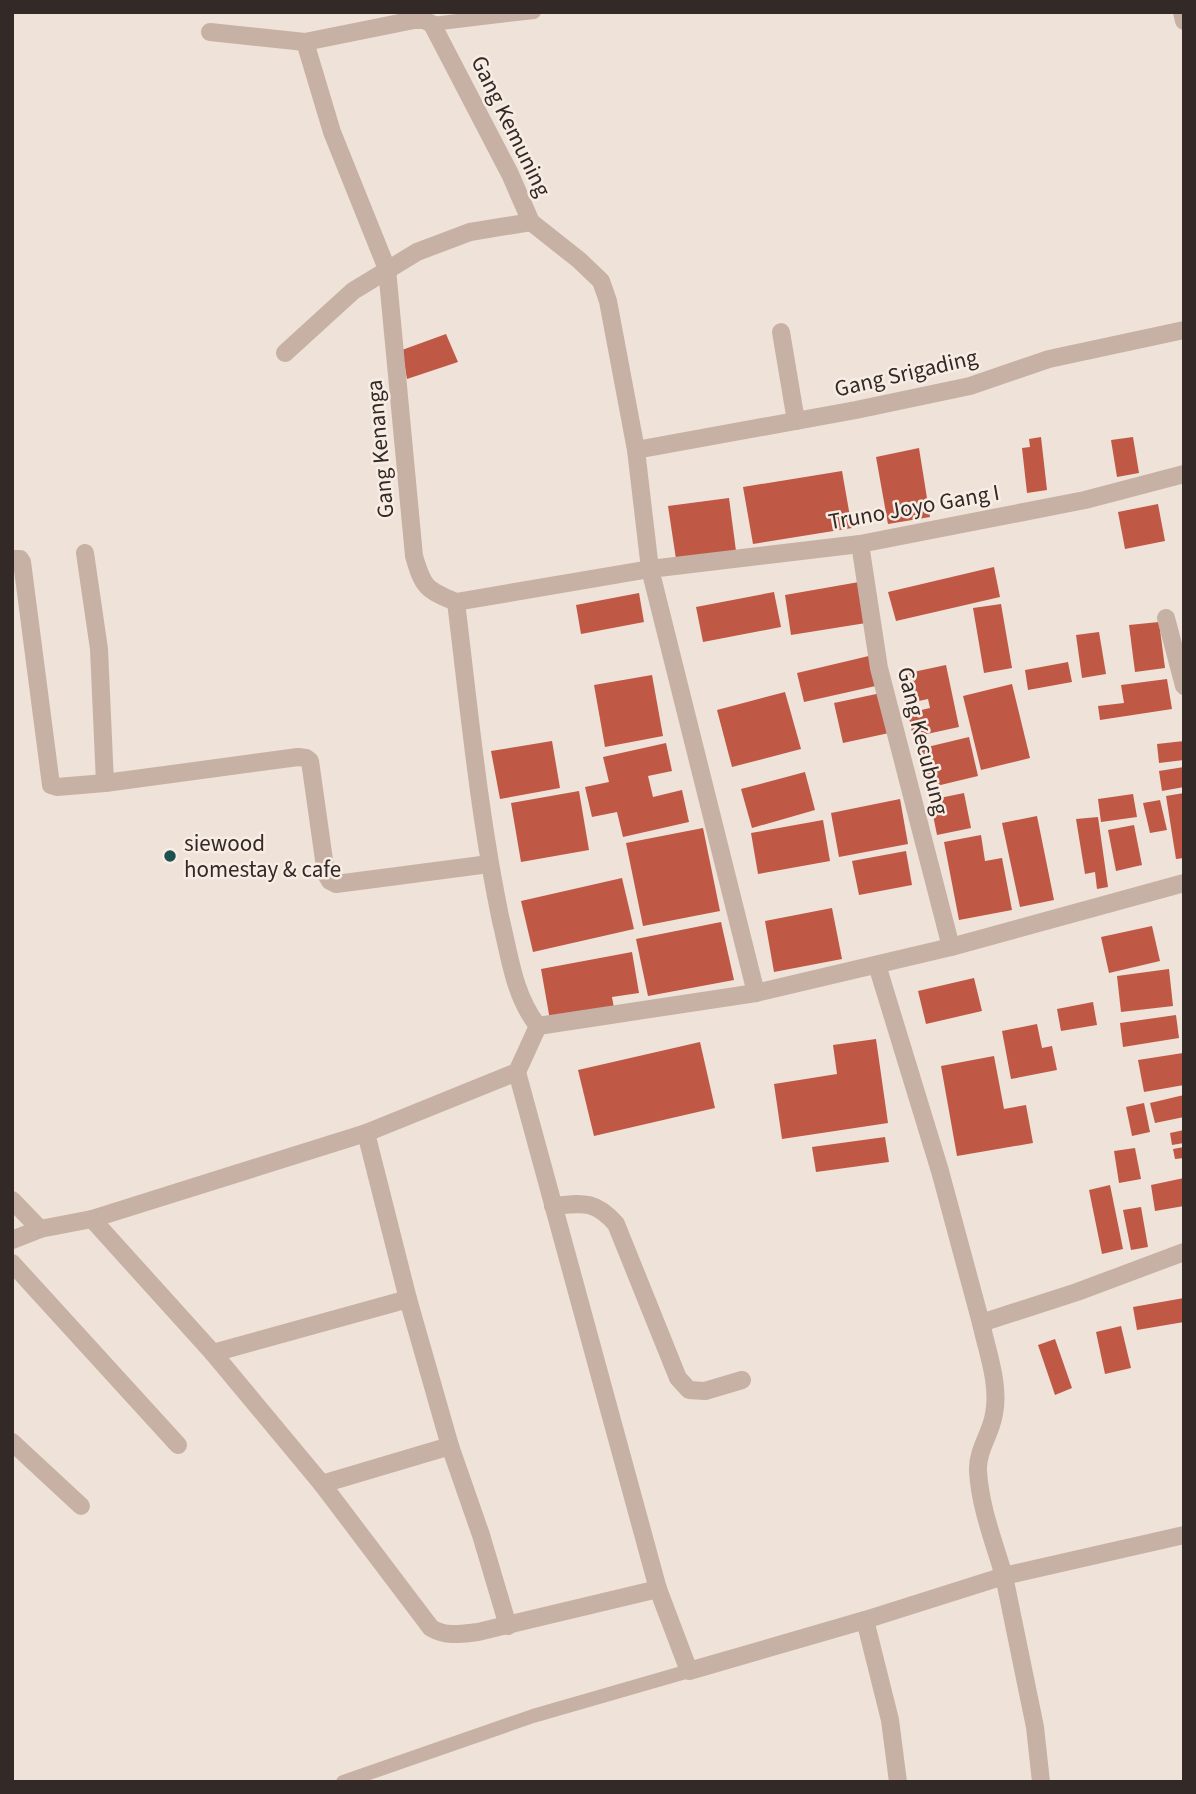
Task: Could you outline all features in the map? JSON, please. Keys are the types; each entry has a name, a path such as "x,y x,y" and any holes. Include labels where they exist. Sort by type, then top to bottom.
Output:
{"street":[{"path":"1182,12 1184,21"},
{"path":"210,32 304,43 426,19"},
{"name":"Gang Kemuning","path":"426,19 510,174 531,222 601,281 608,300 636,450 650,569 756,993"},
{"name":"Gang Kenanga","path":"304,43 332,132 387,269 415,556 421,581 430,592 456,602"},
{"path":"285,353 352,291 417,252 470,232 531,222"},
{"name":"Gang Srigading","path":"636,450 970,386 1049,359 1184,331"},
{"path":"781,332 796,421"},
{"name":"Truno Joyo Gang I","path":"456,602 650,569 860,544 1085,500 1184,474"},
{"name":"Gang Kecubung","path":"860,544 879,668 951,947"},
{"path":"85,553 99,649 105,783"},
{"path":"12,559 20,559 22,562 51,785 57,787 105,783 306,758 310,761 326,874 330,881 336,884 489,864"},
{"path":"456,602 489,864 518,991 538,1026"},
{"path":"1166,618 1184,686"},
{"path":"538,1026 756,993 951,947 1184,883"},
{"path":"877,965 940,1171 981,1323 995,1392 995,1413 981,1448 978,1468 982,1499 1004,1576 1035,1727 1041,1782"},
{"path":"538,1026 517,1072 658,1589 689,1671 1004,1576 1184,1535"},
{"path":"12,1240 40,1229 92,1219 366,1133 517,1072"},
{"path":"366,1133 408,1299 450,1446 481,1535 508,1626"},
{"path":"12,1199 40,1229"},
{"path":"553,1206 585,1203 603,1210 616,1224 678,1378 689,1390 705,1391 742,1380"},
{"path":"92,1219 212,1353 322,1484 431,1628 442,1634 455,1635 508,1626 658,1589"},
{"path":"981,1323 1077,1292 1184,1252"},
{"path":"12,1263 178,1445"},
{"path":"212,1353 408,1299"},
{"path":"12,1442 81,1506"},
{"path":"322,1484 450,1446"},
{"path":"865,1620 890,1720 898,1782"}],"lane":[{"path":"426,19 534,12"},
{"path":"343,1782 533,1716 689,1671"}],"building":[{"path":"446,334 458,362 407,379 402,350"},
{"path":"1041,437 1047,490 1027,493 1022,448 1030,447 1029,439"},
{"path":"1133,437 1139,473 1117,477 1111,440"},
{"path":"919,448 930,517 888,524 876,457"},
{"path":"842,471 852,528 753,544 743,487"},
{"path":"729,498 736,551 676,559 668,506"},
{"path":"1158,504 1165,541 1125,549 1118,512"},
{"path":"994,567 1000,597 896,621 888,592"},
{"path":"859,582 866,623 791,635 785,595"},
{"path":"774,592 781,627 703,642 696,607"},
{"path":"639,593 644,622 581,634 576,605"},
{"path":"1001,604 1012,668 984,673 973,608"},
{"path":"1159,622 1165,668 1135,672 1129,625"},
{"path":"1099,632 1106,674 1082,678 1076,635"},
{"path":"873,655 880,685 804,702 797,673"},
{"path":"1068,662 1072,682 1028,690 1025,670"},
{"path":"946,665 959,727 913,737 908,713 930,708 928,699 905,704 899,675"},
{"path":"652,675 663,736 605,747 594,685"},
{"path":"1167,679 1172,709 1100,720 1098,706 1124,703 1121,685"},
{"path":"1012,684 1030,758 981,770 963,696"},
{"path":"785,692 801,749 732,767 717,710"},
{"path":"881,693 889,733 843,743 834,703"},
{"path":"969,737 978,776 928,788 919,749"},
{"path":"552,741 560,788 500,799 491,751"},
{"path":"1184,741 1184,760 1159,763 1157,744"},
{"path":"666,743 672,771 648,776 653,797 682,790 689,822 623,837 617,812 592,817 585,787 609,782 603,757"},
{"path":"1184,767 1184,787 1162,791 1159,771"},
{"path":"805,772 815,810 752,828 741,789"},
{"path":"579,791 589,850 521,862 511,803"},
{"path":"964,793 971,828 937,835 930,800"},
{"path":"1184,793 1184,858 1176,859 1166,796"},
{"path":"1133,794 1137,817 1101,822 1098,799"},
{"path":"900,799 908,844 839,857 831,813"},
{"path":"1160,800 1167,830 1150,833 1143,803"},
{"path":"1037,816 1054,900 1020,907 1002,823"},
{"path":"1098,817 1108,887 1097,889 1095,872 1085,874 1076,819"},
{"path":"823,820 830,861 758,874 751,833"},
{"path":"1134,825 1142,865 1116,871 1108,830"},
{"path":"703,828 720,911 643,926 626,843"},
{"path":"981,835 985,861 1002,858 1012,910 959,920 944,842"},
{"path":"906,851 912,885 859,895 852,861"},
{"path":"622,878 634,929 533,952 521,901"},
{"path":"832,908 842,959 774,972 765,921"},
{"path":"721,922 734,980 648,996 636,939"},
{"path":"1152,926 1160,961 1109,973 1101,937"},
{"path":"632,952 639,993 612,997 614,1008 550,1020 541,969"},
{"path":"1169,969 1173,1006 1121,1012 1117,976"},
{"path":"974,978 982,1011 926,1024 918,991"},
{"path":"1093,1002 1097,1025 1061,1031 1057,1009"},
{"path":"1176,1015 1179,1038 1123,1047 1120,1023"},
{"path":"1037,1024 1042,1048 1052,1046 1057,1070 1011,1079 1002,1031"},
{"path":"876,1039 888,1123 782,1139 774,1084 837,1074 833,1045"},
{"path":"700,1042 715,1108 594,1136 578,1070"},
{"path":"1183,1053 1184,1085 1144,1092 1138,1060"},
{"path":"994,1056 1004,1109 1026,1105 1033,1143 957,1156 941,1066"},
{"path":"1184,1095 1184,1117 1155,1123 1150,1103"},
{"path":"1144,1103 1150,1132 1132,1136 1126,1107"},
{"path":"1184,1130 1184,1143 1172,1145 1170,1133"},
{"path":"885,1137 889,1162 816,1172 812,1147"},
{"path":"1184,1147 1184,1158 1175,1159 1173,1149"},
{"path":"1135,1148 1141,1179 1119,1183 1114,1151"},
{"path":"1184,1178 1184,1206 1155,1211 1151,1185"},
{"path":"1110,1185 1123,1249 1102,1254 1089,1190"},
{"path":"1141,1207 1148,1247 1131,1250 1123,1210"},
{"path":"1184,1298 1184,1322 1137,1330 1133,1307"},
{"path":"1121,1326 1131,1368 1105,1374 1096,1332"},
{"path":"1055,1339 1072,1388 1055,1395 1038,1345"}],"place":[{"name":"siewood homestay & cafe","path":"170,856"}]}
